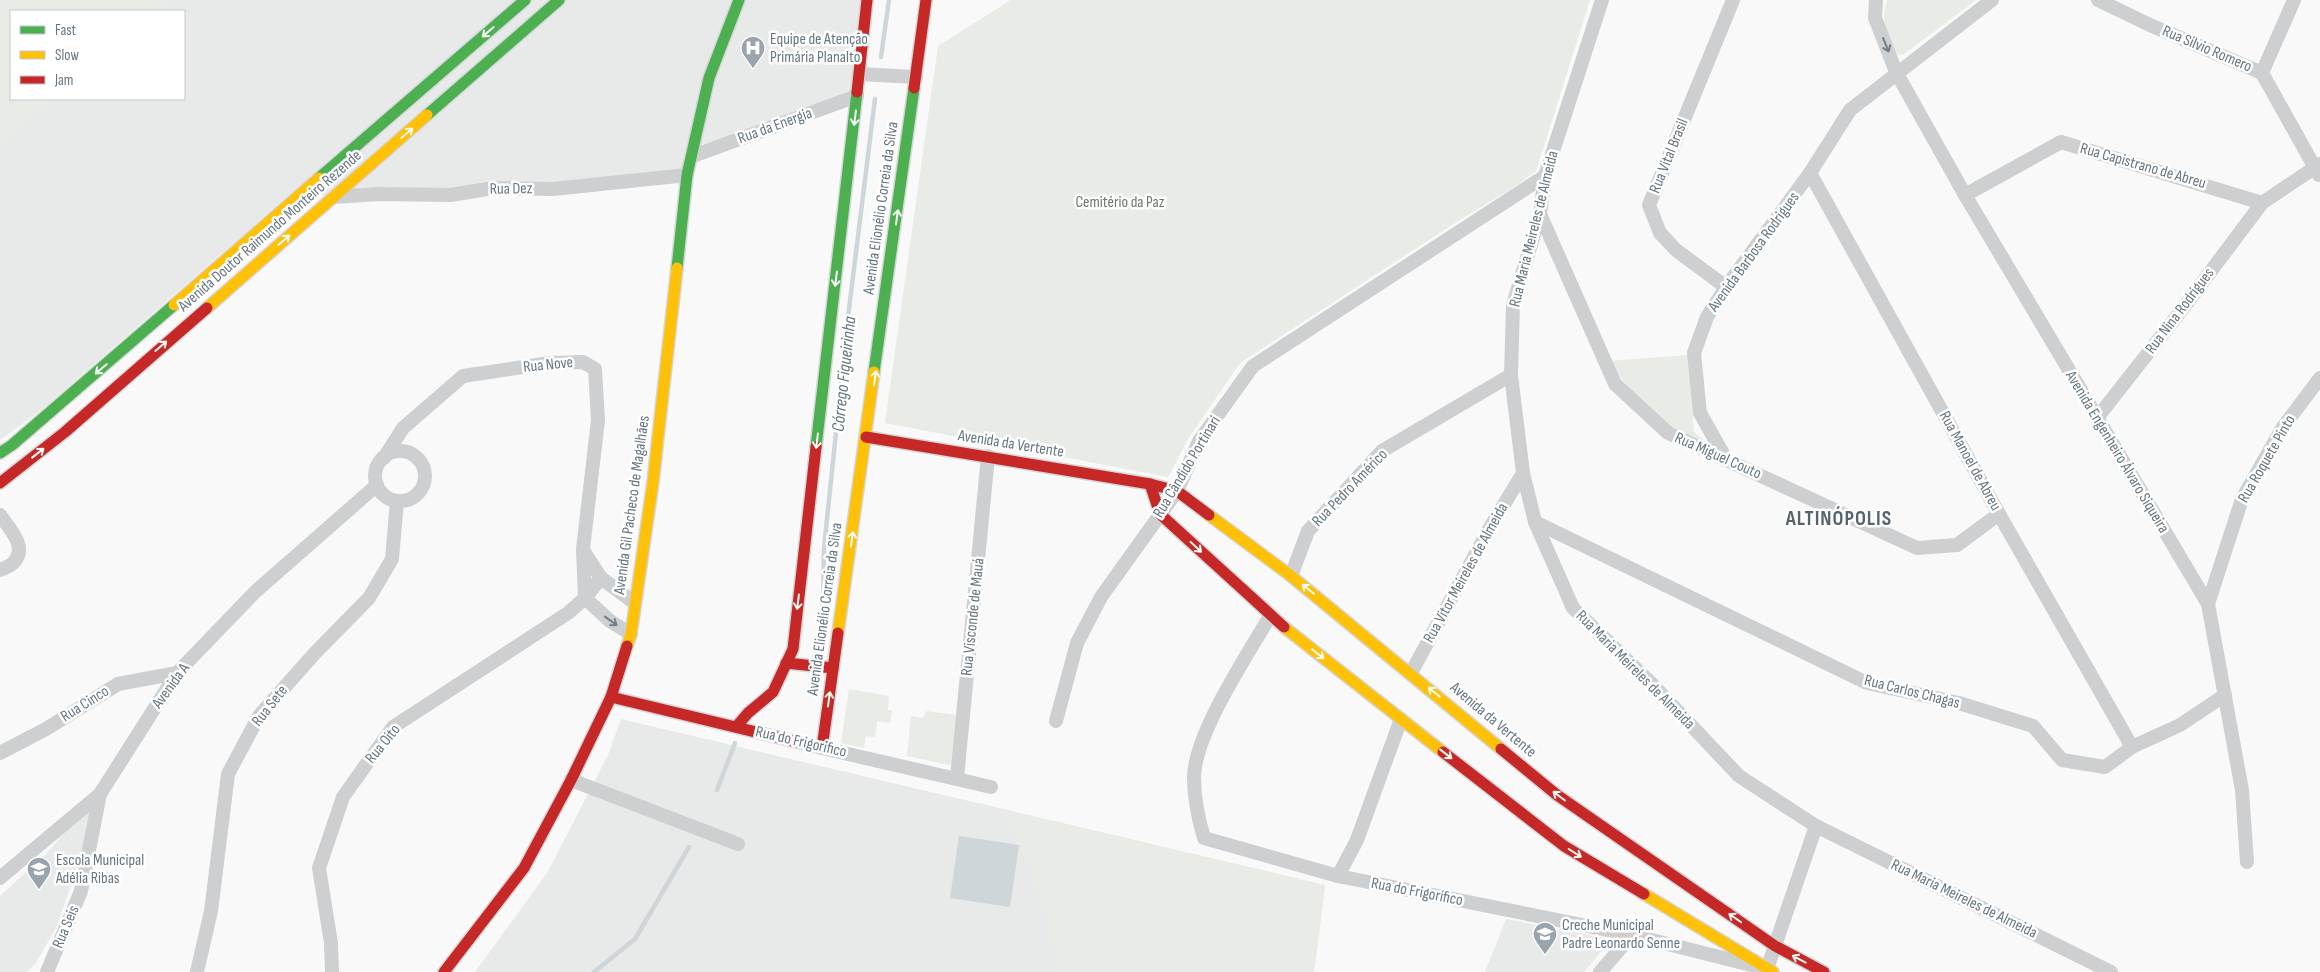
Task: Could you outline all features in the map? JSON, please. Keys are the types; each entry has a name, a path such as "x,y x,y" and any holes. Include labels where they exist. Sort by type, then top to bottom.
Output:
{"street":[{"name":"Avenida Doutor Raimundo Monteiro Rezende","path":"0,453 12,445 160,318 524,0"},
{"name":"Avenida Doutor Raimundo Monteiro Rezende","path":"0,483 65,432 559,0"},
{"name":"Avenida Gil Pacheco de Magalhães","path":"444,972 524,868 571,780 611,697 631,634 653,482 687,175 693,156 709,78 739,0"},
{"name":"Avenida Elionélio Correia da Silva","path":"736,727 748,713 773,692 793,649 867,0"},
{"name":"Avenida Elionélio Correia da Silva","path":"822,748 926,0"},
{"name":"Rua Maria Meireles de Almeida","path":"1602,0 1545,176 1540,214 1513,305 1511,375 1523,473 1535,522 1573,608 1652,684 1739,776 1816,826 2111,972"},
{"name":"Rua Vital Brasil","path":"1726,287 1676,250 1660,233 1649,205 1733,0"},
{"path":"1875,18 1876,0"},
{"path":"1875,18 1881,0"},
{"name":"Avenida Barbosa Rodrigues","path":"1726,459 1700,413 1694,353 1707,317 1726,287 1810,173 1850,110 1896,72 1992,0"},
{"name":"Rua Sílvio Romero","path":"2098,0 2150,25 2262,73 2318,170"},
{"path":"2262,73 2294,0"},
{"name":"Avenida Engenheiro Álvaro Siqueira","path":"1875,18 1896,72 1965,195 2208,604 2242,790 2247,862"},
{"path":"859,74 916,77"},
{"name":"Rua da Energia","path":"693,156 857,96"},
{"name":"Rua Capistrano de Abreu","path":"1965,195 2061,142 2262,203"},
{"path":"2262,203 2318,170"},
{"name":"Rua Manoel de Abreu","path":"1810,173 1999,514 2132,746"},
{"name":"Rua Dez","path":"335,197 378,194 450,195 494,188 553,189 687,175"},
{"name":"Rua Cândido Portinari","path":"1056,721 1077,644 1101,597 1177,491 1199,441 1253,366 1545,176"},
{"name":"Rua Nina Rodrigues","path":"2097,418 2262,203"},
{"name":"Rua Miguel Couto","path":"1540,214 1615,384 1668,433 1918,548 1958,545 1999,514"},
{"name":"Rua Nove","path":"384,458 403,428 463,376 550,363 583,362 595,369 598,420 583,549 585,598"},
{"name":"Rua Pedro Américo","path":"1291,576 1308,532 1382,451 1511,375"},
{"name":"Rua Roquete Pinto","path":"2208,604 2242,499 2282,427 2320,378"},
{"name":"Avenida da Vertente","path":"866,437 1150,484 1177,491 1291,576 1557,795 1775,946 1824,972"},
{"path":"407,452 415,456 424,469 424,485 419,492 405,501 397,501 385,496 377,485 376,470 384,458 391,453 407,452"},
{"name":"Rua Visconde de Mauá","path":"957,778 988,456"},
{"name":"Rua Vitor Meireles de Almeida","path":"1411,673 1488,531 1523,473"},
{"path":"1150,484 1160,514 1270,616 1401,719 1564,846 1770,970 1775,946 1816,826"},
{"name":"Avenida A","path":"0,878 100,794 177,673 254,592 377,485"},
{"name":"Rua Sete","path":"197,972 211,911 228,774 259,716 315,653 369,598 392,559 397,501"},
{"path":"0,515 15,537 19,550 14,562 0,570"},
{"name":"Rua Carlos Chagas","path":"1535,522 1867,683 1959,704 2033,726 2062,760 2105,767 2132,746 2180,725 2225,694"},
{"path":"583,549 601,578 635,603"},
{"name":"Rua Oito","path":"332,972 331,943 319,868 343,797 393,727 545,628 585,598 601,578"},
{"path":"585,598 610,621 631,634"},
{"name":"Rua do Frigorífico","path":"1270,616 1204,733 1194,776 1198,816 1204,838 1338,876 1632,935 1770,970"},
{"path":"786,663 833,668"},
{"name":"Rua Cinco","path":"0,753 46,729 118,684 177,673"},
{"name":"Rua do Frigorífico","path":"611,697 992,787"},
{"path":"1338,876 1357,840 1401,719"},
{"path":"571,780 738,844"},
{"name":"Rua Seis","path":"48,972 81,891 100,794"},
{"path":"1600,972 1632,935"}],"shaded area":[{"path":"169,0 867,0 857,96 693,156 687,175 335,196 291,193 40,411 0,440 0,144 52,100 185,100 185,10 157,10"},
{"path":"621,719 1325,885 1314,972 475,972 547,873 608,755"},
{"name":"Escola Municipal Adélia Ribas","path":"92,801 88,835 57,926 36,963 27,972 0,972 0,896 46,854"},
{"path":"959,836 1019,845 1010,907 950,898"},
{"name":"Creche Municipal Padre Leonardo Senne","path":"1506,919 1612,939 1584,972 1485,972"}],"green space":[{"path":"0,0 169,0 157,10 10,10 10,100 52,100 0,144"},
{"name":"Cemitério da Paz","path":"1011,0 1590,0 1536,171 1513,188 1458,221 1240,363 1190,436 1168,477 885,423 938,46"},
{"path":"1887,0 1976,0 1904,54 1897,55 1885,28 1884,15"},
{"path":"1688,355 1694,432 1709,444 1695,441 1666,425 1627,386 1609,361"},
{"path":"849,689 889,696 888,710 892,710 890,723 877,721 875,737 866,736 864,748 841,743"},
{"path":"926,711 958,715 953,766 907,756 911,716 923,718"},
{"path":"999,808 1325,885 1314,972 1057,972 1058,962 1028,864"}],"waterway":[{"name":"Córrego Figueirinha","path":"881,57 889,0"},
{"name":"Córrego Figueirinha","path":"822,651 824,548 848,317 875,99"},
{"name":"Córrego Figueirinha","path":"717,790 735,743"},
{"name":"Córrego Figueirinha","path":"594,972 635,939 689,847"}],"traffic: fast":[{"path":"319,178 525,0"},
{"path":"427,115 559,0"},
{"path":"677,268 687,175 709,78 739,0"},
{"path":"874,372 914,88"},
{"path":"816,447 857,92"},
{"path":"0,453 12,445 174,305"}],"traffic: slow":[{"path":"207,308 427,115"},
{"path":"174,305 319,178"},
{"path":"627,646 631,634 653,482 677,268"},
{"path":"838,633 874,372"},
{"path":"1209,515 1291,576 1501,749"},
{"path":"1284,627 1443,752"},
{"path":"1644,894 1773,972"}],"traffic: jam":[{"path":"857,92 867,0"},
{"path":"914,88 926,0"},
{"path":"0,483 65,432 207,308"},
{"path":"866,437 1150,484 1177,491 1209,515"},
{"path":"736,727 748,713 773,692 793,649 816,447"},
{"path":"1150,484 1160,514 1284,627"},
{"path":"611,697 822,748 838,633"},
{"path":"444,972 524,868 571,780 611,697 627,646"},
{"path":"786,663 833,668"},
{"path":"1501,749 1557,795 1775,946 1824,972"},
{"path":"1443,752 1564,846 1644,894"}],"place":[{"name":"Equipe de Atenção Primária Planalto","path":"753,69"},
{"name":"Escola Municipal Adélia Ribas","path":"39,890"},
{"name":"Creche Municipal Padre Leonardo Senne","path":"1545,955"}],"district":[{"name":"ALTINÓPOLIS","path":"1839,518"}]}
